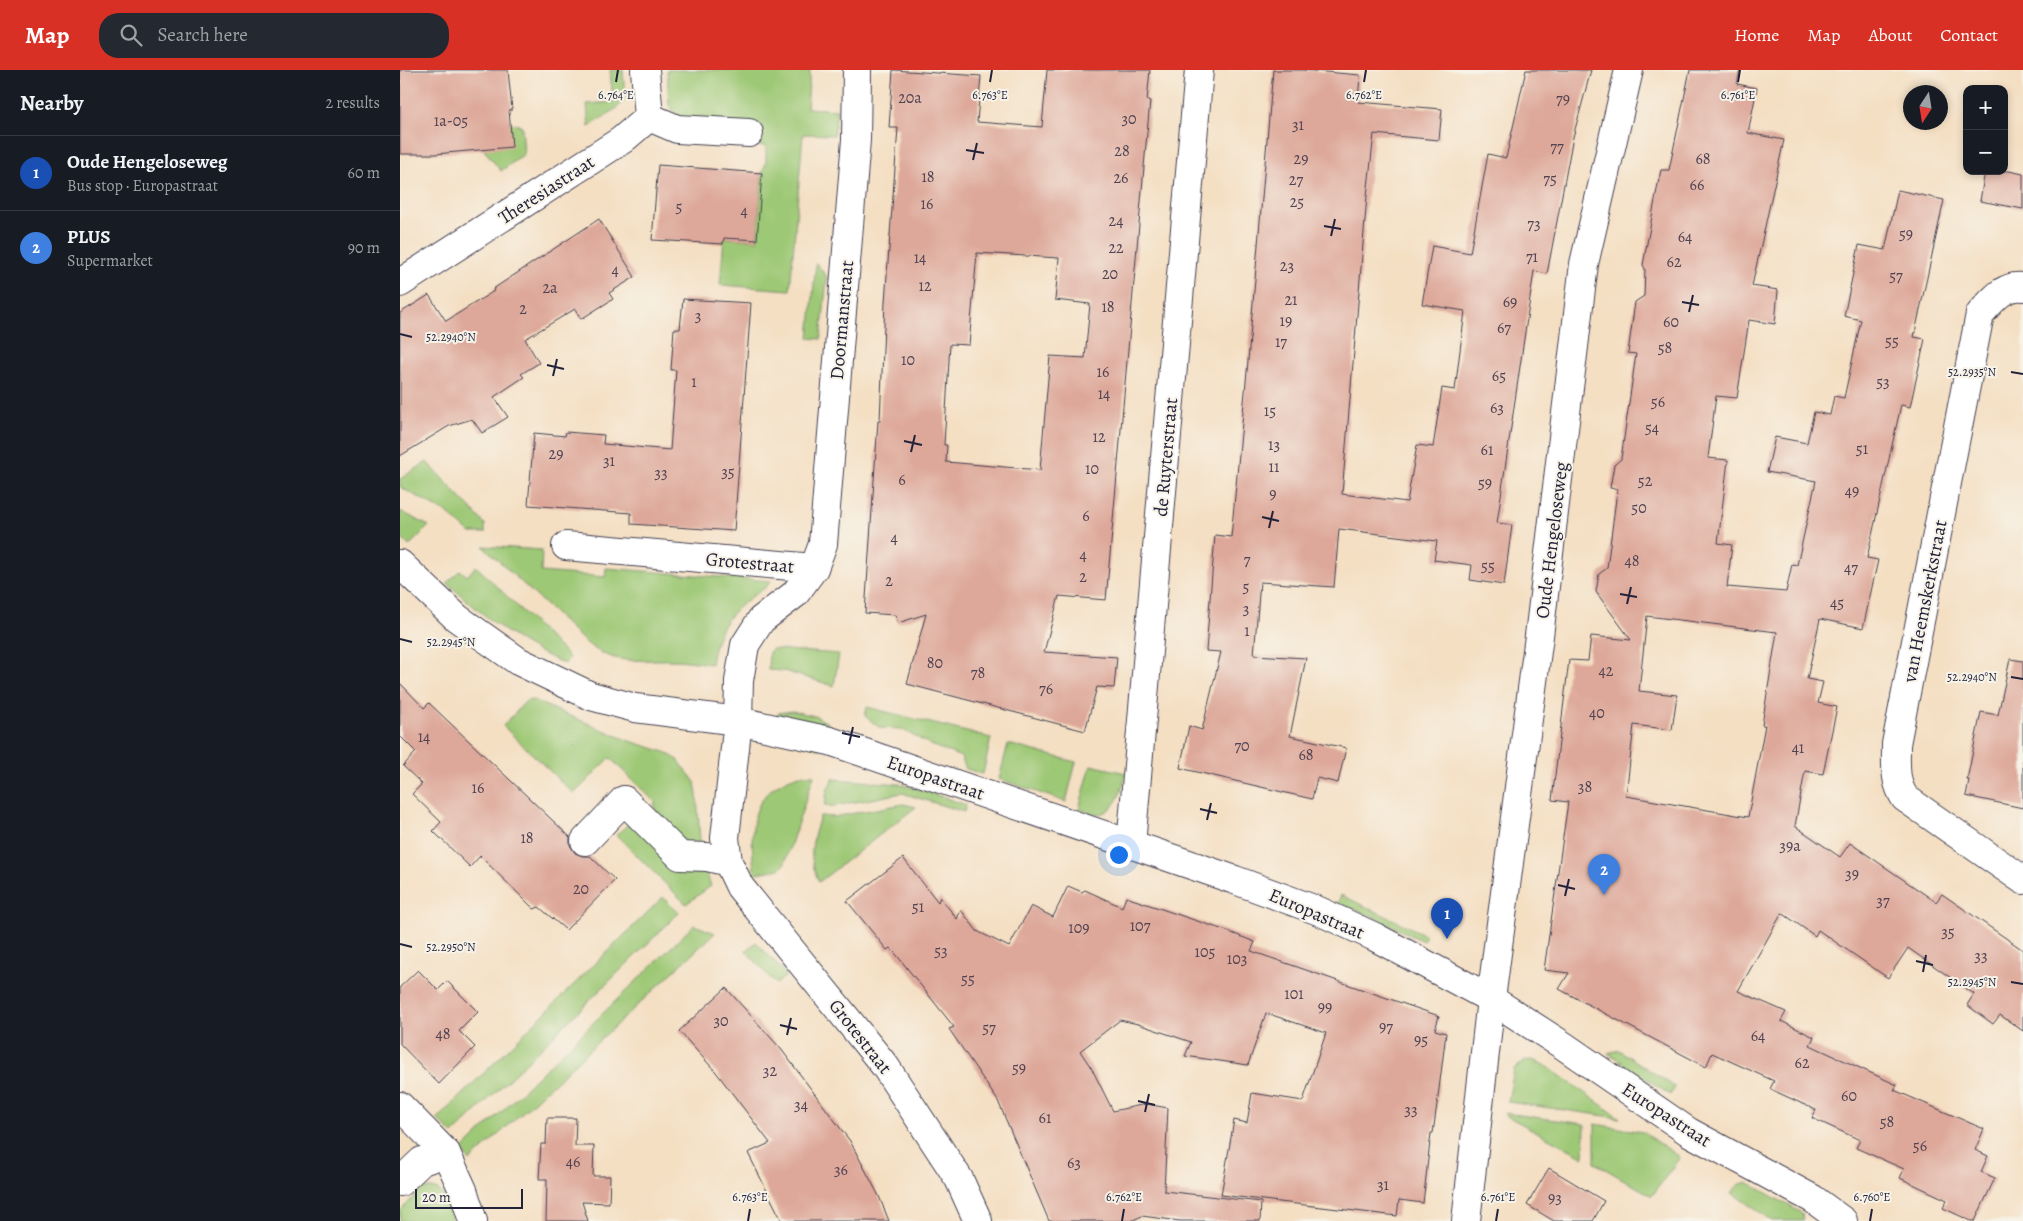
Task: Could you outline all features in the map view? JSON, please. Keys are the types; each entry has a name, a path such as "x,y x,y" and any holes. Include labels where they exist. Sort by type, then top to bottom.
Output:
{"street":[{"path":"645,70 650,117 677,129 749,132"},
{"name":"Doormanstraat","path":"814,568 823,544 824,534 856,140 857,70"},
{"name":"de Ruyterstraat","path":"1131,845 1199,70"},
{"name":"Oude Hengeloseweg","path":"1466,1221 1491,999 1540,636 1584,264 1629,70"},
{"name":"Theresiastraat","path":"400,283 622,140 650,117"},
{"name":"van Heemskerkstraat","path":"2023,287 2015,286 1999,294 1980,314 1896,744 1898,788 1905,798 2023,880"},
{"name":"Grotestraat","path":"566,546 814,568"},
{"path":"400,564 457,618 518,661 550,678 591,696 634,708 738,721"},
{"name":"Grotestraat","path":"814,568 795,594 761,620 745,645 739,681 738,721 725,838 728,862 740,887 885,1066 959,1179 978,1221"},
{"name":"Europastraat","path":"738,721 830,741 1235,880 1319,911 1375,937 1491,999 1690,1132 1813,1199 1843,1221"},
{"path":"585,842 624,800 680,856 707,857 728,862"},
{"path":"400,1106 446,1153 463,1190 473,1221"},
{"path":"400,1182 422,1161 446,1153"}],"green space":[{"path":"610,70 623,70 625,99 617,108 589,127 587,104 613,102"},
{"path":"667,70 810,70 807,108 837,110 834,135 803,134 790,290 720,285 724,238 757,240 762,173 766,163 766,146 748,145 678,116 669,105"},
{"path":"510,123 522,126 524,154 501,171 484,150 483,146"},
{"path":"816,263 827,277 821,339 809,338"},
{"path":"427,462 485,524 485,533 470,533 447,513 400,487 400,479"},
{"path":"400,511 429,526 409,546 400,537"},
{"path":"483,546 542,550 541,572 605,577 606,568 771,581 729,617 719,633 711,664 676,660 626,660 607,655 585,642"},
{"path":"476,566 569,657 565,664 532,648 502,629 447,583 460,570 467,576"},
{"path":"773,649 839,654 834,686 784,671 768,670 769,652"},
{"path":"532,700 627,740 665,752 678,760 695,782 699,845 689,846 654,814 655,802 610,758 574,794 503,726 526,701"},
{"path":"867,707 991,738 983,774 966,769 961,757 933,746 901,729 880,728 865,716"},
{"path":"792,711 815,716 828,723 819,750 774,719 778,713"},
{"path":"1008,744 1076,762 1066,802 999,779"},
{"path":"1091,765 1126,773 1117,800 1108,810 1102,813 1095,814 1079,809"},
{"path":"799,775 814,775 784,865 780,869 757,873 754,870 752,838 756,812 770,790"},
{"path":"833,779 900,784 966,805 964,812 902,793 835,806 825,806 827,790"},
{"path":"903,804 916,807 819,882 813,864 812,849 820,816 834,817"},
{"path":"632,821 703,863 711,886 686,904 616,835"},
{"path":"1341,895 1426,935 1423,941 1356,909 1350,909 1337,904"},
{"path":"663,897 679,913 453,1134 437,1119"},
{"path":"694,925 715,933 470,1161 462,1150"},
{"path":"756,942 787,975 776,984 746,951"},
{"path":"1619,1050 1675,1087 1670,1095 1608,1053"},
{"path":"1532,1060 1545,1065 1620,1118 1508,1102 1514,1069 1525,1061"},
{"path":"1505,1113 1585,1124 1584,1157 1505,1115"},
{"path":"1595,1124 1643,1132 1680,1157 1652,1196 1595,1163"},
{"path":"1747,1182 1802,1213 1804,1221 1772,1221 1732,1193 1738,1185"},
{"path":"429,1188 439,1191 443,1195 453,1221 400,1221 400,1211 422,1189"}],"building":[{"path":"400,70 508,70 512,110 509,110 512,147 435,154 400,154"},
{"path":"893,70 981,76 977,122 1042,127 1047,70 1150,70 1147,100 1150,101 1106,600 1059,596 1044,652 1117,657 1114,688 1097,687 1085,731 907,684 926,614 898,623 895,615 865,613 878,421 880,421 885,302 898,128 889,128","holes":["977,253 1059,258 1055,300 1090,304 1085,358 1050,356 1040,470 946,462 947,445 944,445 950,344 969,345"]},
{"path":"1273,70 1302,70 1360,75 1358,102 1442,109 1439,140 1374,134 1367,196 1342,494 1407,502 1417,445 1433,447 1442,388 1455,390 1465,311 1422,304 1432,246 1470,253 1488,154 1506,158 1526,70 1591,70 1573,137 1547,274 1534,271 1497,523 1512,525 1504,585 1470,580 1472,565 1434,560 1437,541 1339,529 1334,587 1260,582 1254,655 1306,658 1290,736 1346,748 1338,783 1317,778 1312,799 1180,768 1189,726 1202,730 1221,652 1206,651 1215,535 1231,537"},
{"path":"1690,70 1740,70 1737,84 1757,88 1748,133 1784,140 1752,286 1778,290 1775,324 1749,320 1737,398 1716,396 1708,458 1728,460 1718,543 1732,545 1727,587 1786,592 1792,564 1797,565 1816,481 1767,472 1775,437 1807,443 1814,412 1830,415 1834,396 1844,398 1861,320 1844,316 1859,245 1885,250 1898,190 1944,200 1914,337 1925,339 1910,407 1901,405 1867,558 1878,560 1863,628 1820,619 1807,679 1823,682 1818,703 1837,707 1823,774 1805,771 1795,826 1840,857 1850,843 1936,902 1942,894 2023,950 2023,1031 2000,1015 1993,1024 1967,1005 1974,994 1908,948 1888,978 1818,930 1815,936 1782,913 1738,991 1786,1012 1781,1021 1814,1037 1810,1045 1897,1085 1894,1090 1984,1129 1975,1150 1988,1156 1981,1172 1995,1178 1975,1221 1971,1221 1943,1208 1947,1200 1900,1178 1904,1169 1856,1148 1860,1140 1812,1118 1816,1110 1770,1089 1774,1081 1712,1053 1706,1067 1559,989 1569,973 1544,970 1568,802 1552,800 1569,660 1588,661 1591,636 1631,640 1596,592 1599,574 1607,568 1617,491 1617,489 1610,488 1614,465 1621,459 1636,354 1628,353 1635,302 1644,296 1645,269 1643,265 1661,170 1669,170","holes":["1647,616 1777,632 1762,725 1765,725 1748,817 1626,796 1634,725 1672,730 1677,695 1639,691"]},
{"path":"658,165 762,173 757,240 724,238 723,244 652,240"},
{"path":"2008,171 2023,174 2023,209 1980,201 1984,175 2008,175"},
{"path":"599,219 635,277 609,293 613,299 581,319 575,309 525,339 539,363 521,374 524,377 494,397 508,417 482,433 472,419 449,426 400,456 400,313 429,295 446,321 494,291 493,289"},
{"path":"683,299 751,303 734,531 631,524 631,513 528,505 534,433 565,436 566,432 604,435 603,444 670,450 676,370 671,370 674,329 680,329"},
{"path":"2010,659 2023,661 2023,808 1966,796 1969,780 1967,780 1981,712 1998,715"},
{"path":"400,683 424,708 429,703 570,837 570,845 575,853 582,856 590,856 615,880 566,930 539,907 534,909 480,856 470,867 433,831 441,822 412,794 422,784 403,766 416,752 400,736"},
{"path":"903,858 938,902 940,897 957,919 961,910 977,931 1009,947 1031,906 1053,917 1068,886 1082,892 1085,890 1122,907 1126,897 1224,930 1255,942 1251,951 1439,1016 1435,1030 1446,1033 1423,1203 1399,1200 1397,1216 1221,1195 1234,1120 1247,1123 1252,1093 1303,1101 1326,1033 1266,1013 1248,1065 1185,1056 1191,1042 1138,1024 1120,1020 1080,1051 1092,1069 1113,1111 1146,1104 1168,1108 1164,1191 1261,1202 1260,1221 1180,1221 1142,1216 1131,1221 1049,1221 998,1101 949,1029 954,1027 895,953 890,948 887,950 847,901"},
{"path":"418,970 438,990 447,981 478,1012 459,1031 475,1047 439,1084 400,1044 400,987"},
{"path":"726,988 781,1049 850,1141 879,1196 889,1221 782,1221 748,1153 770,1143 716,1072 679,1031"},
{"path":"547,1118 576,1118 575,1146 594,1146 593,1176 610,1176 609,1203 582,1202 588,1221 546,1221 547,1179 539,1179 541,1144 546,1144"},
{"path":"1549,1168 1604,1201 1593,1221 1554,1221 1527,1205"}],"place":[{"name":"PLUS","path":"1604,895"},
{"name":"Oude Hengeloseweg","path":"1447,939"}]}
